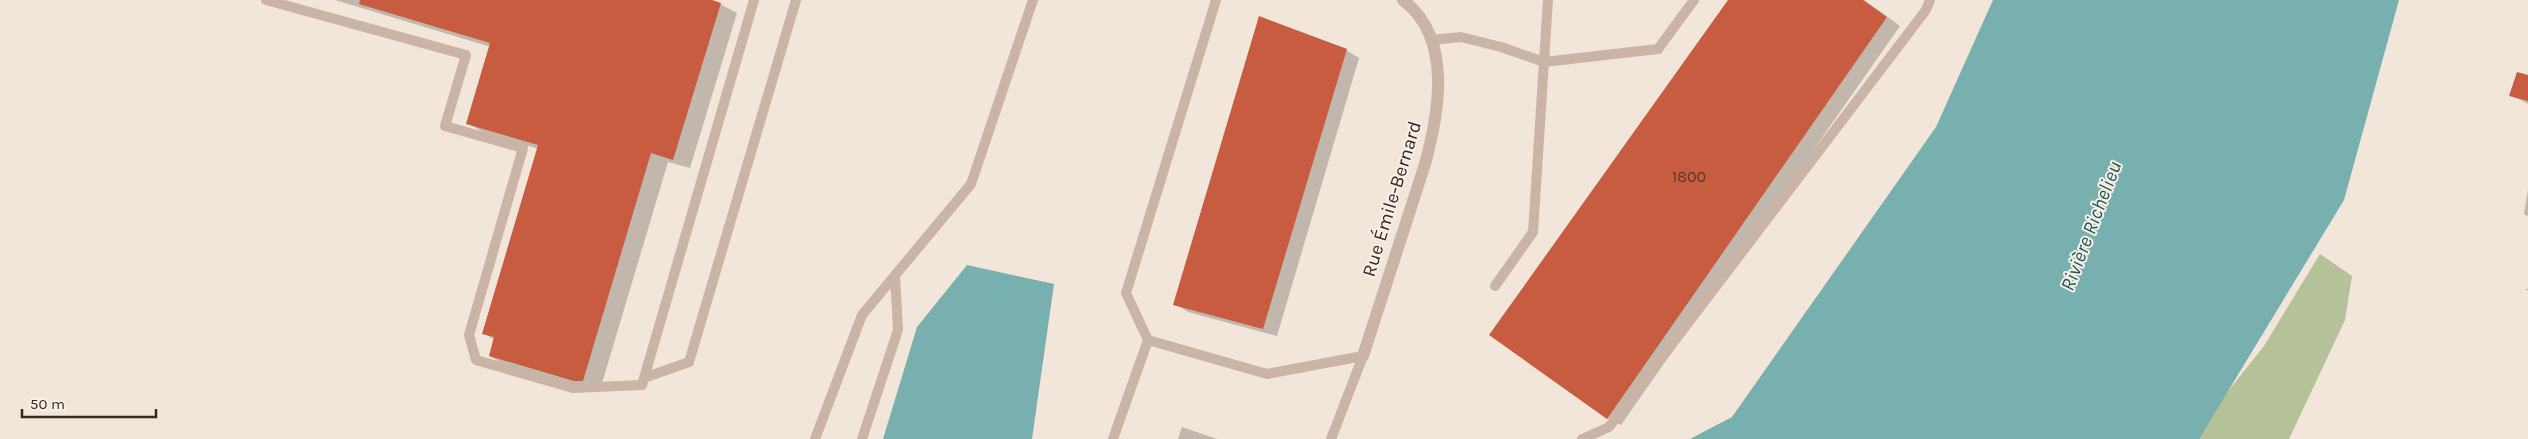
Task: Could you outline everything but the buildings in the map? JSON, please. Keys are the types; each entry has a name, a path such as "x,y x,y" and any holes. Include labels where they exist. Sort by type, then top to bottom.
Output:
{"street":[{"name":"Rue Émile-Bernard","path":"1363,356 1432,137 1439,82 1437,61 1431,40 1420,19 1403,0"}],"lane":[{"path":"266,0 466,55 445,126 523,148 469,335 476,360 573,388 642,385 754,0"},
{"path":"644,378 690,362 796,0"},
{"path":"815,439 862,315 971,184 1033,0"},
{"path":"1113,439 1148,340 1126,293 1216,0"},
{"path":"1496,286 1533,232 1548,0"},
{"path":"1431,40 1460,36 1501,47 1544,62 1658,50 1694,0"},
{"path":"1582,439 1608,427 1926,10 1930,0"},
{"path":"862,439 898,330 895,274"},
{"path":"1148,340 1267,374 1363,356"},
{"path":"1331,439 1363,356"}],"green space":[{"path":"2320,254 2352,276 2345,320 2289,439 2190,439 2264,346"}],"water":[{"name":"Rivière Richelieu","path":"1993,0 2399,0 2344,200 2199,439 1690,439 1732,417 1936,127"},
{"path":"967,265 1054,284 1032,439 883,439 917,327"}]}
